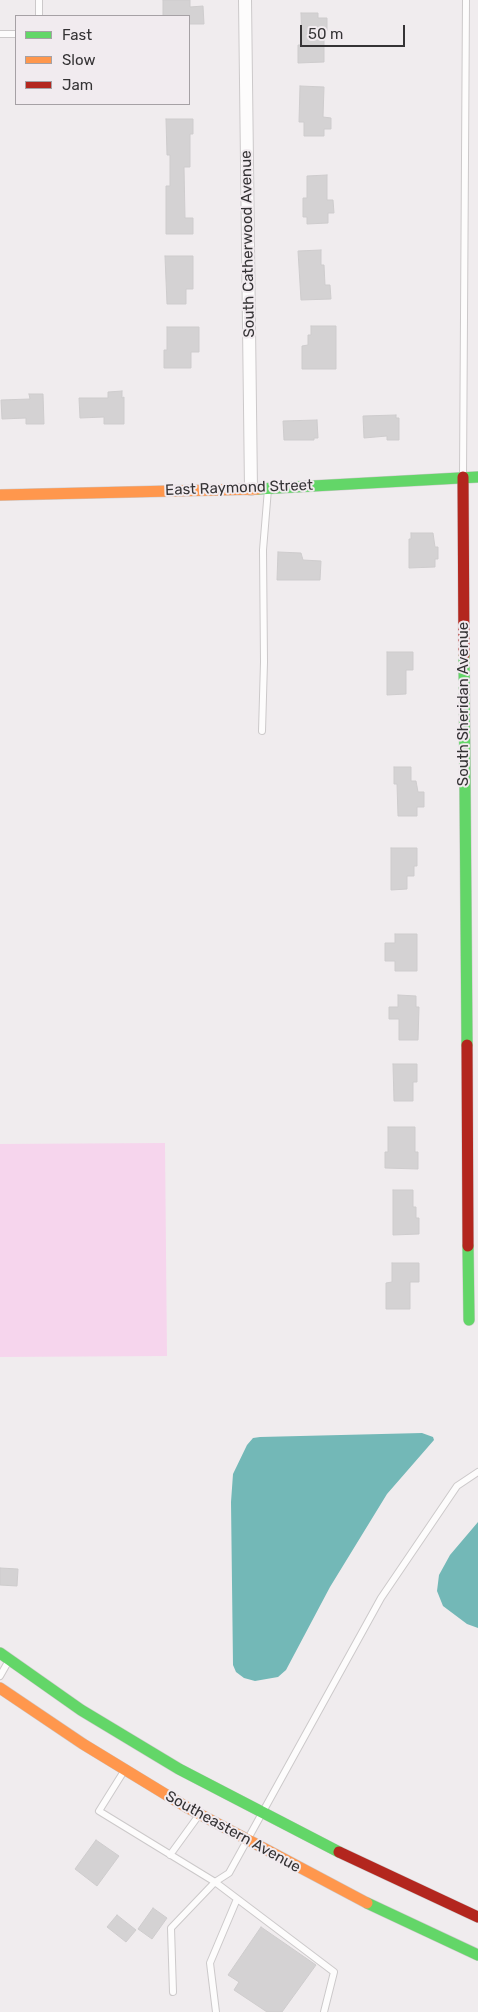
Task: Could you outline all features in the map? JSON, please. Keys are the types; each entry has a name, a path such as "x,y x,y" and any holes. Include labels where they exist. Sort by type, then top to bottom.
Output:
{"main road":[{"name":"South Sheridan Avenue","path":"463,477 469,1320"},
{"name":"East Raymond Street","path":"0,496 251,489 478,477"},
{"name":"Southeastern Avenue","path":"5,1656 81,1710 179,1769 370,1868 478,1917"},
{"name":"Southeastern Avenue","path":"0,1688 125,1770 248,1842 358,1899 478,1955"}],"street":[{"name":"South Catherwood Avenue","path":"244,0 251,489"}],"lane":[{"path":"39,0 40,15"},
{"path":"463,477 466,0"},
{"path":"0,34 15,34"},
{"path":"262,731 265,628 264,550 268,488"},
{"path":"173,1992 170,1928 215,1882 229,1873 248,1842 261,1813 381,1598 457,1486 478,1472"},
{"path":"0,1676 5,1656"},
{"path":"125,1770 99,1811 215,1882 334,1972 324,2012"},
{"path":"170,1855 199,1814"},
{"path":"216,2012 210,1963 238,1899"}],"shaded area":[{"path":"165,1143 167,1356 0,1357 0,1144"}],"water":[{"path":"422,1433 433,1437 434,1440 387,1494 330,1587 286,1670 278,1677 255,1681 244,1678 236,1672 233,1665 231,1502 233,1474 247,1445 253,1438 260,1437"},
{"path":"478,1522 478,1628 467,1624 443,1606 437,1591 439,1575 450,1555"}],"building":[{"path":"163,0 190,0 190,7 203,6 204,24 190,24 190,15 163,15"},
{"path":"301,13 318,13 318,18 327,18 327,31 324,31 324,62 298,63 298,45 302,45"},
{"path":"300,86 324,87 323,117 331,118 331,129 324,129 324,136 304,136 304,122 299,122"},
{"path":"166,119 193,119 193,134 190,134 190,167 184,167 185,218 193,218 193,234 166,234 166,186 170,186 170,155 167,155"},
{"path":"327,175 327,200 333,200 334,213 328,213 328,223 307,224 307,217 303,217 303,198 307,198 307,176"},
{"path":"321,250 321,265 324,265 325,285 330,285 331,299 301,300 298,251"},
{"path":"165,256 193,256 193,289 186,289 186,304 167,304"},
{"path":"311,326 336,326 336,369 302,369 302,346 308,345 308,335 311,335"},
{"path":"167,327 199,327 199,352 191,352 191,368 164,368 164,350 167,350"},
{"path":"122,391 122,398 124,397 124,424 104,424 104,417 80,418 79,398 108,398 108,392"},
{"path":"29,394 43,394 44,424 26,424 26,418 2,419 1,400 30,399"},
{"path":"396,415 396,418 399,418 399,440 387,440 387,436 364,438 363,416"},
{"path":"317,420 318,438 314,438 314,440 284,440 283,421"},
{"path":"411,533 433,533 435,547 438,547 438,559 435,559 435,567 409,568 409,539 411,539"},
{"path":"278,552 301,553 303,560 321,561 320,580 277,580"},
{"path":"387,652 413,652 413,670 406,670 406,694 387,695"},
{"path":"394,767 411,767 411,781 416,781 418,792 424,792 424,807 417,807 417,816 398,816 397,784 394,784"},
{"path":"391,848 417,848 417,866 414,866 414,876 407,876 407,889 391,890"},
{"path":"395,934 417,934 417,971 395,971 395,961 385,961 385,943 395,943"},
{"path":"398,995 416,996 416,1007 419,1007 418,1040 399,1040 399,1019 389,1019 389,1007 398,1007"},
{"path":"393,1064 417,1064 417,1082 413,1082 413,1101 394,1101"},
{"path":"388,1127 415,1127 415,1152 418,1152 418,1169 385,1168 385,1152 388,1152"},
{"path":"393,1190 413,1190 413,1207 416,1207 416,1218 419,1218 419,1234 393,1235"},
{"path":"392,1263 419,1263 419,1282 410,1282 410,1309 386,1309 386,1283 392,1282"},
{"path":"0,1568 18,1569 17,1586 0,1585"},
{"path":"96,1840 119,1856 97,1886 75,1869"},
{"path":"153,1908 167,1918 152,1939 138,1929"},
{"path":"117,1915 136,1930 126,1942 107,1927"},
{"path":"261,1927 316,1965 282,2012 267,2012 234,1990 239,1982 228,1975"}],"traffic: fast":[{"path":"258,489 478,477"},
{"path":"464,655 467,1045"},
{"path":"468,1246 469,1320"},
{"path":"0,1653 81,1710 179,1769 339,1852"},
{"path":"367,1903 478,1955"}],"traffic: slow":[{"path":"0,495 258,489"},
{"path":"0,1688 83,1744 188,1808 367,1903"}],"traffic: jam":[{"path":"463,477 464,655"},
{"path":"467,1045 468,1246"},
{"path":"339,1852 478,1917"}]}
